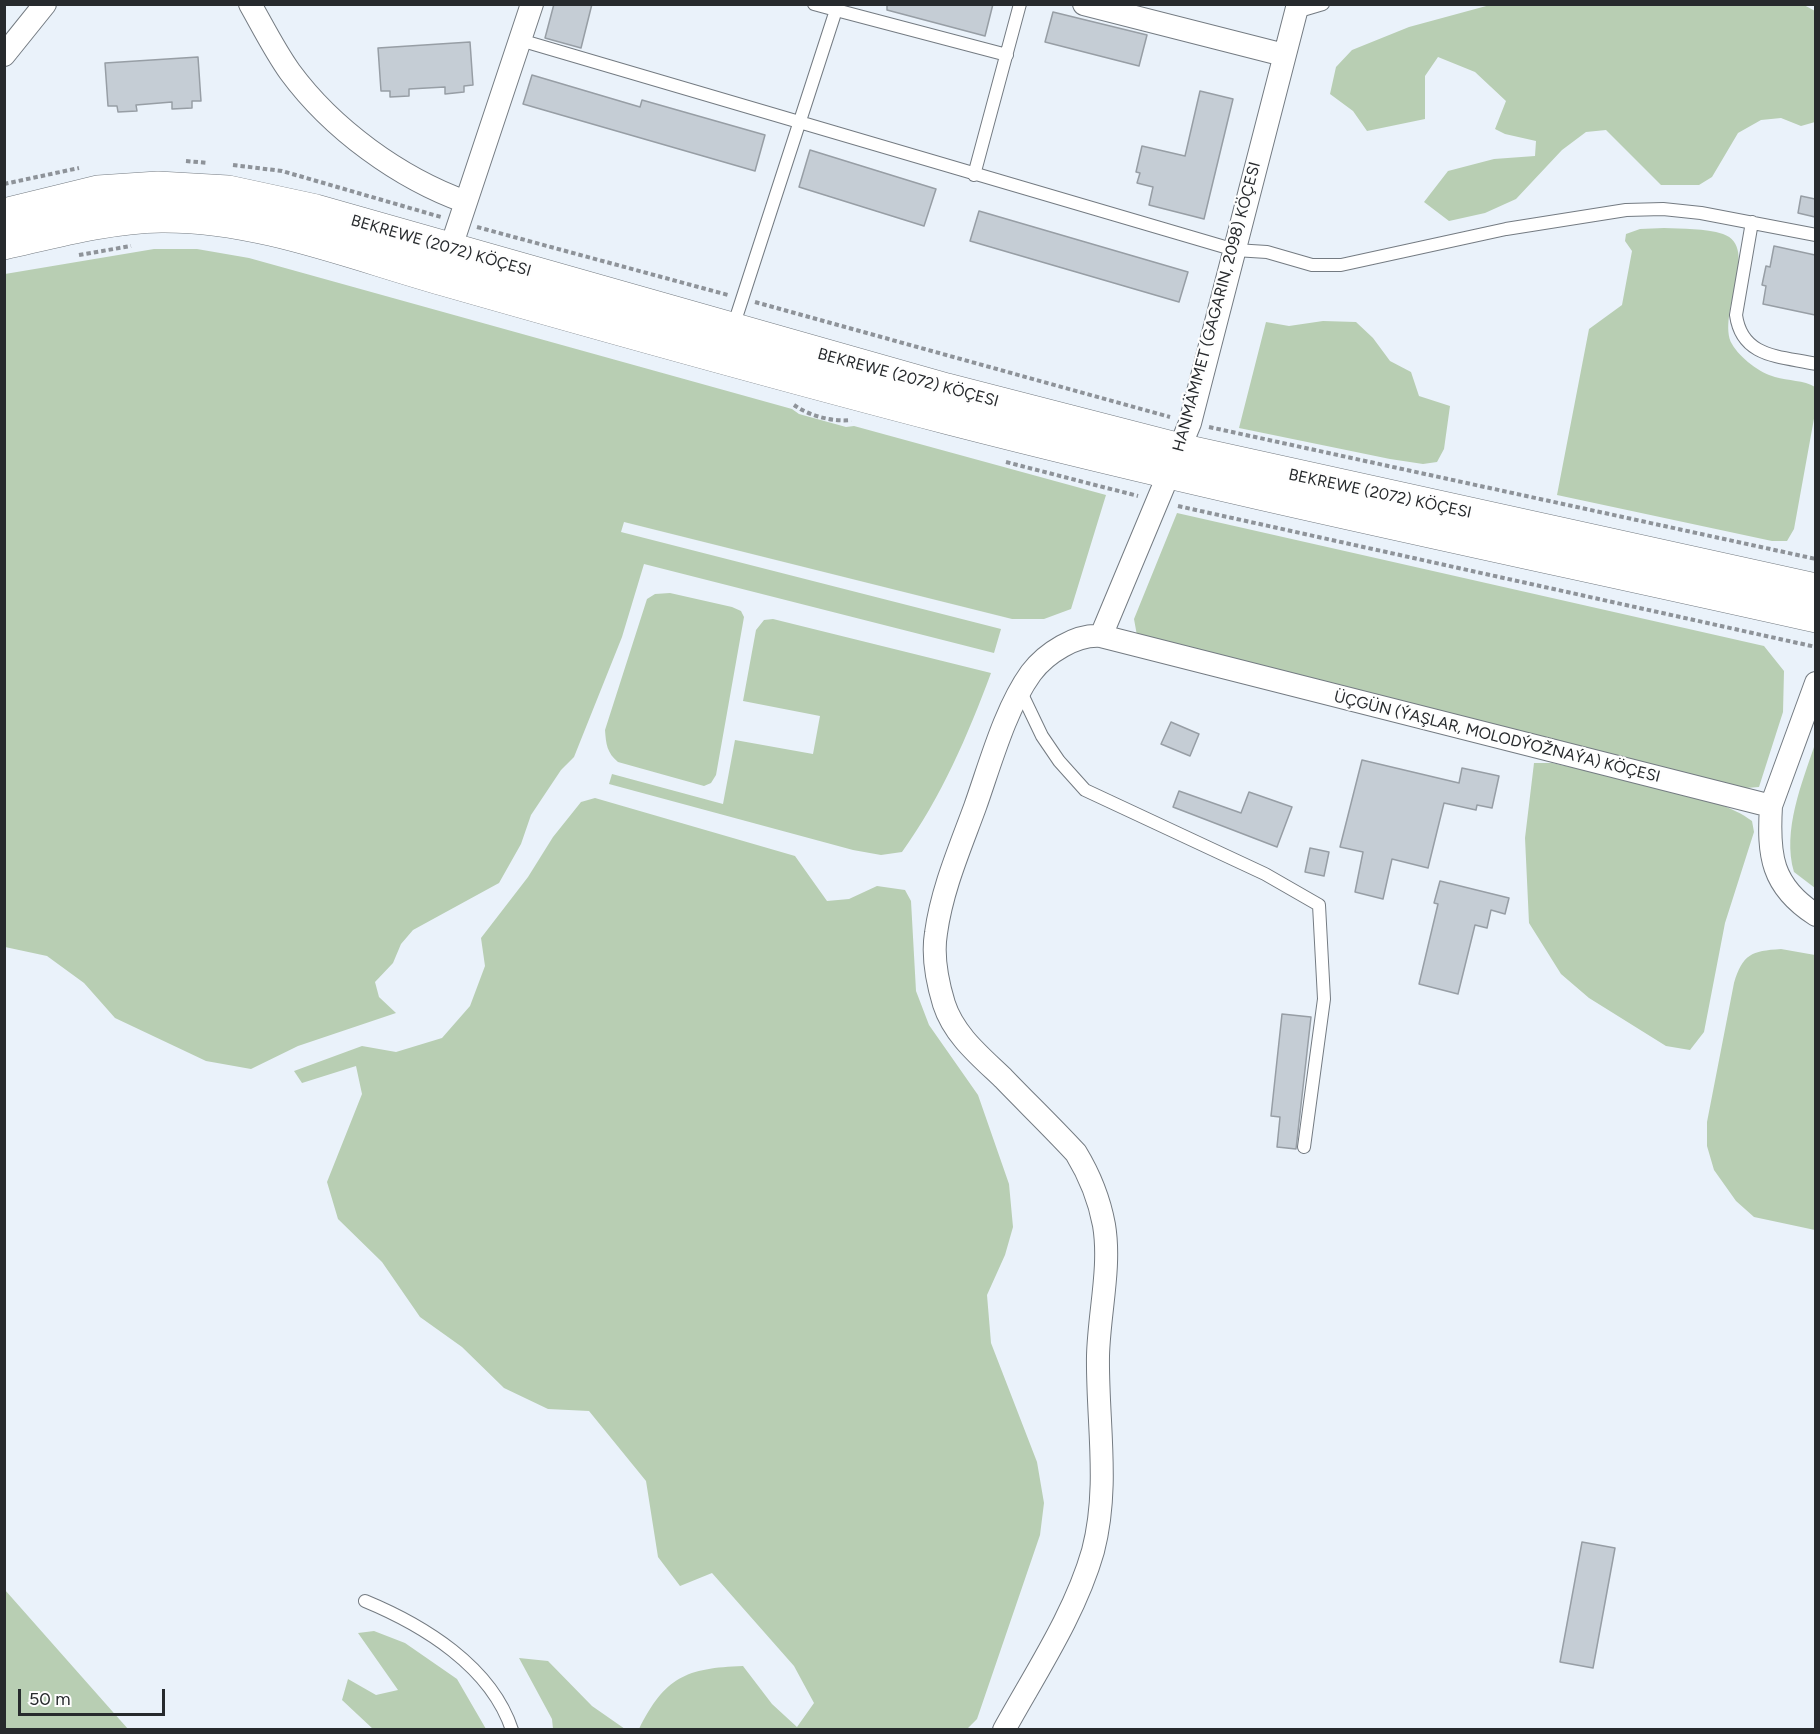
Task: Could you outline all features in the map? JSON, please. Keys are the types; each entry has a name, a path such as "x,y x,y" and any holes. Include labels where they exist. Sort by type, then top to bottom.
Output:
{"main road":[{"name":"BEKREWE (2072) KÖÇESI","path":"4,215 98,192 158,188 228,192 454,238 737,314 948,390 1815,616"},
{"name":"BEKREWE (2072) KÖÇESI","path":"4,243 103,219 164,216 228,222 285,233 454,238 944,417 1180,449 1815,590"}],"street":[{"path":"4,54 45,4"},
{"path":"250,4 290,71 311,98 342,127 386,160 454,238"},
{"path":"454,238 532,4"},
{"path":"1084,4 1284,55"},
{"name":"HANMÄMMET (GAGARIN, 2098) KÖÇESI","path":"1101,636 1180,449 1235,250 1297,8"},
{"path":"1004,1730 1068,1614 1083,1582 1098,1526 1102,1493 1099,1337 1106,1244 1098,1200 1089,1176 1076,1154 954,1027 938,982 935,935 942,905 993,756 1020,690 1033,671 1048,656 1090,635 1101,636"},
{"name":"ÜÇGÜN (ÝAŞLAR, MOLODÝOŽNAÝA) KÖÇESI","path":"1101,636 1772,806"},
{"path":"1815,683 1772,806 1771,857 1778,876 1800,904 1815,915"}],"lane":[{"path":"814,4 1007,55"},
{"path":"974,175 1020,4"},
{"path":"1297,8 1323,4"},
{"path":"737,314 836,10"},
{"path":"520,40 1235,250 1267,252 1312,265 1341,265 1506,229 1626,210 1663,209 1752,222 1815,235"},
{"path":"1752,222 1736,315 1738,330 1747,344 1764,353 1815,364"},
{"path":"1020,690 1042,736 1059,761 1085,790 1265,874 1319,905 1324,999 1304,1147"},
{"path":"364,1600 438,1638 475,1672 506,1712 512,1730"}],"path":[{"path":"183,161 213,163"},
{"path":"223,164 282,171 454,238 737,314 1180,449 1815,559"},
{"path":"4,184 88,166"}],"green space":[{"path":"1490,5 1804,5 1815,11 1815,122 1801,126 1781,118 1761,120 1738,133 1712,177 1699,185 1661,185 1606,130 1586,132 1562,150 1516,199 1485,213 1449,221 1424,202 1448,171 1494,159 1535,156 1536,141 1505,134 1495,129 1506,101 1475,72 1438,57 1425,76 1425,119 1367,131 1353,111 1330,94 1336,67 1352,50 1409,27"},
{"path":"1664,228 1716,232 1734,241 1738,253 1738,267 1729,316 1732,344 1745,360 1763,372 1815,387 1815,413 1794,529 1787,541 1772,541 1557,495 1589,329 1622,305 1632,251 1625,241 1626,234 1640,229"},
{"path":"154,249 197,249 249,258 792,409 799,414 846,427 854,426 1106,495 1071,609 1044,619 1012,619 624,522 621,532 1001,629 994,653 644,564 622,637 574,757 561,770 531,815 521,844 499,883 413,930 401,944 393,963 375,982 379,997 396,1013 298,1046 251,1069 206,1061 115,1018 84,983 47,956 5,947 5,274"},
{"path":"1323,321 1356,322 1373,338 1390,361 1411,372 1419,396 1450,406 1444,449 1437,462 1423,464 1390,459 1239,428 1266,322 1289,326"},
{"path":"1177,513 1764,646 1784,671 1783,712 1759,787 1746,788 1686,776 1138,641 1134,619"},
{"path":"670,593 732,607 741,611 744,617 716,775 711,783 704,786 618,762 609,752 607,744 605,730 647,599 655,594"},
{"path":"773,619 991,673 952,766 929,810 902,852 881,855 853,850 609,784 612,774 723,804 735,740 813,754 820,716 743,701 756,630 764,620"},
{"path":"1815,744 1815,888 1794,872 1790,840 1795,807"},
{"path":"1534,763 1552,763 1686,793 1735,811 1752,821 1754,832 1725,923 1704,1032 1690,1050 1666,1046 1589,998 1561,974 1529,923 1525,838"},
{"path":"595,798 795,856 827,901 849,899 877,886 905,890 911,901 916,991 929,1025 978,1095 1009,1184 1013,1227 1005,1255 987,1295 991,1343 1037,1462 1044,1503 1040,1535 977,1719 967,1729 639,1729 649,1711 668,1687 679,1679 706,1669 743,1666 772,1704 797,1727 814,1703 794,1666 712,1573 680,1586 658,1557 646,1481 589,1411 548,1409 504,1388 462,1347 420,1317 382,1262 338,1219 327,1182 362,1094 356,1066 302,1083 294,1071 362,1046 396,1052 442,1038 470,1006 485,966 481,938 528,877 553,837 581,802"},
{"path":"1781,949 1815,955 1815,1230 1754,1217 1736,1201 1714,1170 1707,1146 1707,1122 1737,973 1745,960 1755,953"},
{"path":"5,1590 128,1729 5,1729"},
{"path":"374,1631 405,1643 457,1679 486,1729 373,1729 342,1700 348,1679 376,1695 398,1690 358,1633"},
{"path":"519,1658 548,1661 592,1706 625,1729 553,1729 552,1719"}],"building":[{"path":"554,4 592,4 581,48 545,38"},
{"path":"887,4 993,4 985,36 887,10"},
{"path":"1053,12 1147,35 1139,66 1045,42"},
{"path":"470,42 473,85 464,86 464,92 445,94 445,87 409,89 409,96 390,97 390,91 381,91 378,48"},
{"path":"198,57 201,101 192,101 192,108 172,109 172,102 136,105 137,111 118,112 117,106 108,106 105,63"},
{"path":"532,75 640,107 642,100 765,135 755,171 523,104"},
{"path":"1200,91 1233,99 1204,219 1149,205 1153,187 1137,183 1140,173 1136,172 1142,146 1185,156"},
{"path":"810,150 936,189 924,226 799,187"},
{"path":"1801,196 1815,199 1815,217 1798,213"},
{"path":"979,211 1188,272 1179,302 970,241"},
{"path":"1774,246 1815,255 1815,315 1763,304 1766,286 1762,285 1766,266 1770,267"},
{"path":"1171,722 1199,734 1190,756 1161,744"},
{"path":"1362,760 1459,783 1462,768 1499,776 1492,808 1477,805 1476,810 1444,803 1428,868 1392,859 1383,899 1355,892 1363,852 1340,847"},
{"path":"1179,791 1241,813 1249,792 1292,807 1277,847 1173,807"},
{"path":"1310,848 1329,852 1324,876 1305,872"},
{"path":"1440,881 1509,898 1505,914 1491,910 1487,928 1475,925 1458,994 1419,984 1438,904 1434,903"},
{"path":"1282,1014 1311,1017 1296,1149 1277,1147 1280,1117 1271,1116"},
{"path":"1582,1542 1615,1548 1593,1668 1560,1662"}]}
